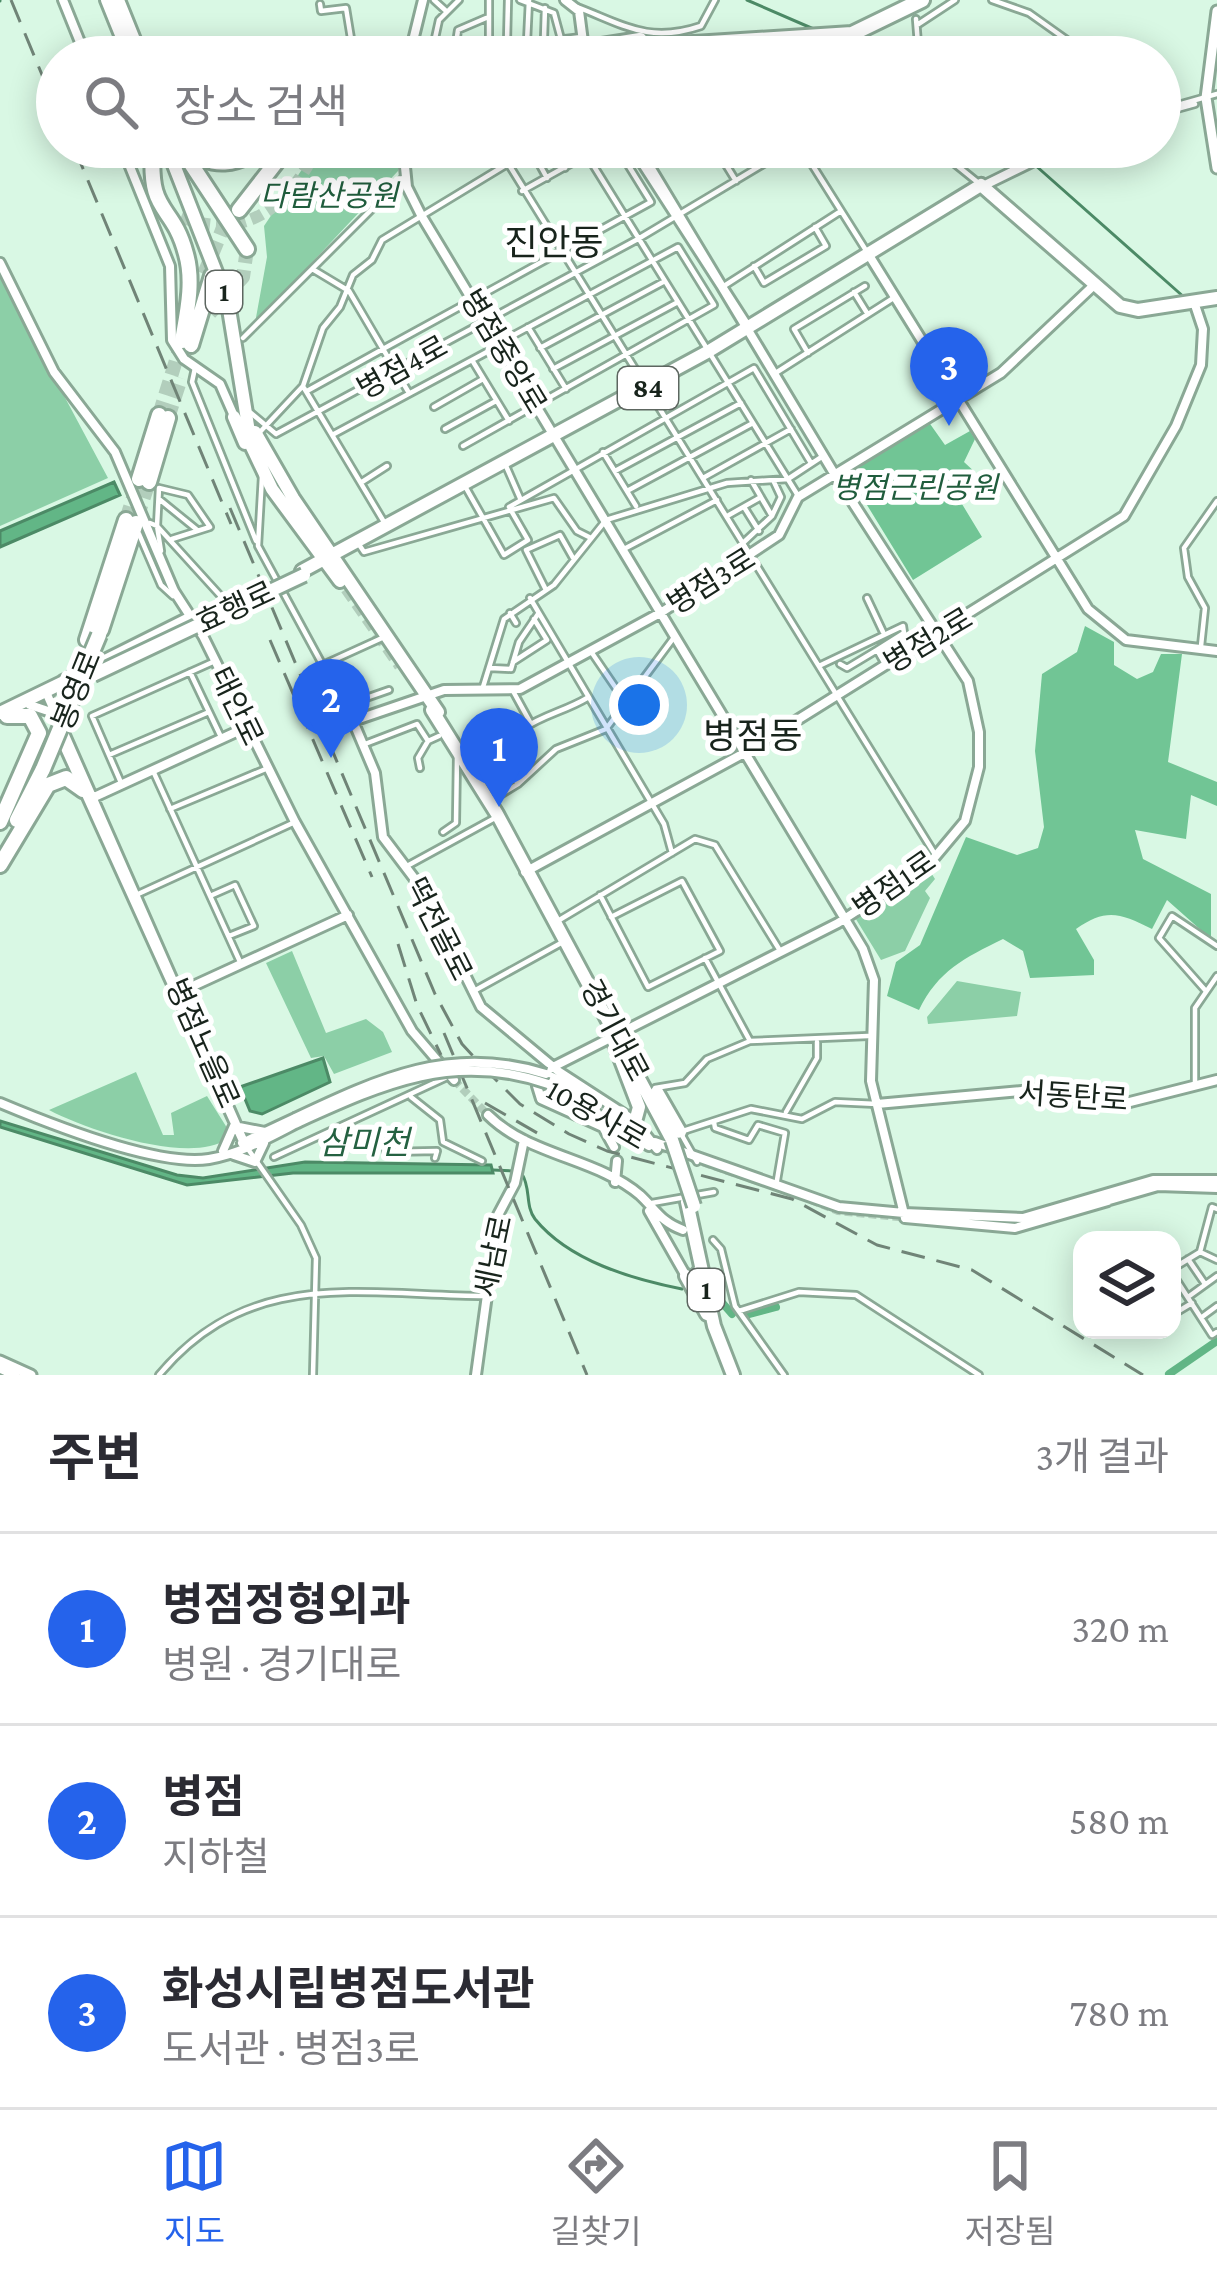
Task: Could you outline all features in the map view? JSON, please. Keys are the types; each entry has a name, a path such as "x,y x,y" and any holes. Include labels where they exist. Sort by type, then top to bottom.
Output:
{"highway":[{"path":"836,36 852,34 922,0"},
{"path":"152,168 151,188 180,238 189,268 187,343"},
{"path":"191,168 247,249"},
{"path":"263,168 236,208 270,168"},
{"path":"187,343 208,275"},
{"path":"187,343 210,314"},
{"path":"144,480 164,417"},
{"name":"봉영로","path":"0,850 138,524"},
{"path":"0,822 39,733 30,716 2,716"},
{"name":"봉영로","path":"0,832 40,764"},
{"path":"0,865 48,785 66,778 85,790"}],"main road":[{"path":"107,0 122,36"},
{"path":"118,0 133,36"},
{"path":"1217,11 1211,98 1217,168"},
{"path":"156,168 158,190 181,217"},
{"name":"1","path":"184,168 228,303 241,412 316,543"},
{"name":"1","path":"185,168 232,288 243,338 241,412"},
{"path":"983,186 1092,286 1138,310 1197,305 1217,298"},
{"name":"효행로","path":"67,684 303,573 466,486 710,352 983,186"},
{"path":"241,412 329,560 429,705"},
{"name":"효행로","path":"359,544 556,436"},
{"path":"257,441 262,474 329,560 429,705"},
{"path":"67,684 194,622"},
{"name":"84","path":"2,716 45,703 67,684"},
{"name":"경기대로","path":"429,705 493,812"},
{"name":"경기대로","path":"429,705 614,1033"},
{"name":"경기대로","path":"525,872 556,922 667,1141 690,1204 737,1375"},
{"path":"614,1033 661,1086 667,1141"},
{"path":"614,1033 639,1107 632,1120"},
{"name":"경기대로","path":"690,1204 714,1326 737,1375"},
{"path":"686,1276 694,1279 701,1269"},
{"path":"686,1276 714,1326"},
{"path":"0,1365 15,1375"},
{"path":"0,1365 31,1375"}],"street":[{"path":"63,0 78,36"},
{"path":"412,36 423,0"},
{"path":"434,0 445,10"},
{"path":"433,36 445,10 459,0"},
{"path":"488,36 489,0"},
{"path":"507,36 508,0"},
{"path":"527,36 526,0 558,18 561,36"},
{"path":"565,0 630,32 695,29 715,0"},
{"path":"918,36 917,22 955,0"},
{"path":"992,0 1029,14 1061,36"},
{"path":"320,4 321,10 346,8 351,36"},
{"path":"577,7 582,36"},
{"path":"544,36 545,8"},
{"path":"580,23 595,14"},
{"path":"457,36 458,30 486,18"},
{"path":"1181,106 1211,98"},
{"path":"130,168 170,266 169,331 180,355 220,384 241,412"},
{"name":"병점중앙로","path":"404,168 421,215 746,752 873,976 868,1036 877,1104 904,1216"},
{"path":"304,389 319,336 340,307 346,288 382,240 501,168"},
{"path":"508,168 840,694 937,857"},
{"path":"542,168 547,178"},
{"path":"522,191 565,168"},
{"path":"595,168 798,496"},
{"path":"257,441 304,389 651,202 630,168"},
{"name":"병점1로","path":"648,168 748,328"},
{"path":"728,168 736,181"},
{"name":"병점4로","path":"276,434 638,239 757,168"},
{"path":"814,168 1088,609 1117,636 1217,651"},
{"path":"960,168 983,186 1020,168"},
{"path":"243,338 404,178"},
{"path":"724,286 841,211"},
{"name":"병점1로","path":"549,1070 716,981 844,920 937,857 969,812 980,756 968,681 823,456 678,216"},
{"path":"754,266 764,284 826,246 815,227"},
{"path":"334,434 678,248 714,305 463,446"},
{"name":"태안로","path":"0,263 54,371 115,452 164,569 295,822 412,1031 449,1079 274,1157"},
{"path":"314,270 333,286 346,288"},
{"path":"540,348 665,281"},
{"path":"808,353 794,329 865,286"},
{"name":"병점3로","path":"517,690 592,653 752,558 779,535 798,496 1012,364 1092,286"},
{"path":"346,288 409,393"},
{"path":"854,292 868,315"},
{"path":"775,374 895,297"},
{"path":"554,369 678,302"},
{"name":"병점2로","path":"525,872 746,752 1116,523 1134,501 1192,392 1203,343 1197,305"},
{"path":"528,327 566,389"},
{"path":"472,359 509,422"},
{"path":"196,368 192,382 275,586 325,664 352,721 429,705 482,687 517,690"},
{"path":"509,507 754,368 812,464"},
{"path":"434,407 483,379"},
{"name":"병점4로","path":"304,389 320,412"},
{"path":"445,429 496,401"},
{"path":"616,472 741,404"},
{"path":"320,412 387,527"},
{"path":"627,491 753,423"},
{"path":"703,478 791,429"},
{"path":"257,441 276,434"},
{"path":"257,441 276,434"},
{"path":"603,452 636,506"},
{"path":"482,687 497,631 510,613 546,590 606,520 636,506 672,502 710,489 751,480 788,479 823,456"},
{"path":"362,482 387,466"},
{"path":"506,466 520,498"},
{"path":"258,546 262,474"},
{"path":"751,480 772,516"},
{"path":"743,543 772,516 782,497 773,480"},
{"path":"466,486 504,554 528,540 509,507"},
{"path":"164,569 159,488 188,495 210,523 172,539"},
{"path":"727,516 761,497"},
{"path":"359,544 364,552 509,507 554,498 577,531 589,537"},
{"path":"158,499 176,508 198,531"},
{"path":"623,549 717,500"},
{"path":"1201,646 1205,608 1188,577 1184,548 1217,501"},
{"path":"672,502 679,518"},
{"path":"744,507 759,531"},
{"path":"180,601 161,586 140,543 138,524 158,526 227,603 194,622"},
{"path":"546,590 526,550 560,535 573,558"},
{"path":"513,662 547,640 530,598"},
{"path":"867,598 883,632"},
{"path":"510,613 516,623"},
{"path":"530,722 509,671 536,616"},
{"path":"536,616 664,824 672,853"},
{"path":"821,665 883,632 901,625 905,630 847,668 840,664"},
{"path":"606,729 675,636"},
{"path":"325,664 382,638"},
{"path":"877,650 886,666"},
{"path":"592,653 626,703"},
{"path":"122,785 92,716 215,661"},
{"path":"490,668 509,671"},
{"path":"190,672 221,739"},
{"path":"346,706 389,690"},
{"path":"518,784 502,754 530,722 587,698"},
{"name":"병점노을로","path":"45,703 246,1145"},
{"path":"109,755 209,712"},
{"name":"떡전골로","path":"352,721 365,744 383,837 407,866 472,992 495,1022 549,1070"},
{"path":"365,744 417,724 428,741"},
{"path":"85,790 122,785 247,728"},
{"name":"떡전골로","path":"407,866 493,812 556,749 606,729"},
{"path":"420,768 418,758 428,741 439,736"},
{"path":"443,832 456,823 457,756"},
{"path":"170,809 268,768"},
{"path":"153,770 241,964"},
{"path":"136,895 295,822"},
{"path":"556,922 695,839 715,845 779,949"},
{"name":"병점노을로","path":"124,875 141,914"},
{"path":"600,895 611,917 649,987 720,951 682,881 611,917"},
{"path":"210,896 235,885 254,926 229,936"},
{"path":"180,992 348,915"},
{"path":"1205,990 1159,938 1172,916 1217,946"},
{"path":"472,992 561,943"},
{"path":"705,958 749,1041"},
{"name":"병점노을로","path":"166,971 180,992 187,1016"},
{"path":"1195,1085 1195,1008 1217,976"},
{"path":"663,1075 661,1086 685,1083 707,1059 749,1041 868,1036"},
{"path":"786,1112 817,1058 817,1040"},
{"name":"10용사로","path":"296,1121 386,1076 440,1062 495,1062 549,1070"},
{"name":"10용사로","path":"0,1100 151,1149 192,1155 246,1145 398,1079 473,1068 548,1084 644,1139"},
{"path":"549,1070 695,1160"},
{"path":"549,1070 634,1121 644,1139"},
{"path":"549,1070 539,1078 542,1099 603,1127 614,1147"},
{"name":"서동탄로","path":"877,1104 1044,1089 1118,1105 1217,1080"},
{"path":"411,1096 440,1120 442,1142 482,1161"},
{"path":"644,1139 667,1141 752,1109 786,1112 802,1119 842,1100 877,1104"},
{"path":"488,1114 557,1160 615,1183 675,1227"},
{"path":"632,1120 644,1139"},
{"path":"714,1122 715,1128 749,1140 758,1125 766,1123 785,1133 777,1184"},
{"path":"236,1125 267,1134 255,1162 225,1152 236,1125"},
{"path":"387,1138 386,1150 437,1151 435,1158"},
{"name":"세남로","path":"476,1375 497,1215 516,1179 524,1140"},
{"name":"10용사로","path":"667,1141 695,1160 839,1207 904,1216"},
{"path":"246,1145 272,1190 301,1225 316,1258 313,1375"},
{"path":"615,1183 617,1161"},
{"name":"10용사로","path":"952,1220 1029,1221 1165,1178 1217,1184"},
{"name":"10용사로","path":"777,1184 837,1210 941,1219 1023,1218 1107,1198"},
{"path":"870,1210 892,1204 896,1188"},
{"path":"896,1188 911,1208 926,1217"},
{"path":"646,1204 714,1192"},
{"path":"646,1204 686,1276"},
{"path":"1181,1264 1199,1252 1212,1207 1217,1209"},
{"path":"655,1227 675,1227"},
{"path":"663,1242 666,1230 675,1227"},
{"path":"1206,1232 1217,1235"},
{"path":"713,1240 721,1249 729,1295 784,1375"},
{"path":"1199,1252 1217,1261"},
{"path":"1188,1259 1205,1284"},
{"path":"1181,1308 1217,1276"},
{"path":"1181,1286 1212,1334 1217,1332"},
{"path":"740,1313 799,1292 856,1295 979,1375"},
{"path":"159,1375 188,1341 242,1307 275,1298 485,1296"},
{"path":"1201,1318 1217,1306"}],"green space":[{"name":"다람산공원","path":"303,168 398,168 255,323 267,257 264,226"},
{"path":"0,276 108,478 0,526"},
{"name":"병점근린공원","path":"928,421 945,445 970,431 975,439 964,462 978,475 957,482 946,497 962,504 982,537 913,580 848,474"},
{"path":"1085,626 1114,642 1114,665 1137,679 1153,672 1161,654 1182,654 1168,762 1217,782 1217,806 1191,795 1186,839 1135,830 1143,859 1211,894 1211,939 1167,900 1152,929 1113,915 1076,929 1094,960 1094,975 1030,978 1023,951 1003,939 954,967 919,1010 887,996 896,962 920,945 966,837 1017,855 1038,848 1044,827 1035,751 1042,674 1077,652"},
{"path":"928,868 935,879 925,891 930,898 905,951 881,960 854,916"},
{"path":"292,951 326,1033 366,1019 383,1032 392,1052 334,1074 324,1056 311,1058 266,963"},
{"path":"957,981 1021,992 1017,1016 928,1024 927,1017"},
{"path":"136,1072 163,1135 174,1135 171,1113 207,1096 229,1131 227,1139 210,1146 164,1147 112,1135 49,1110"}],"shaded area":[{"path":"114,482 120,495 0,547 0,531"},
{"path":"323,1058 330,1082 262,1114 250,1111 240,1087"},
{"path":"0,1121 177,1175 203,1178 305,1162 491,1165 493,1173 293,1173 187,1185 0,1127"}],"waterway":[{"path":"747,0 816,30"},
{"path":"1038,168 1185,298"},
{"name":"삼미천","path":"493,1170 514,1171"},
{"name":"삼미천","path":"522,1174 532,1214 565,1246 622,1274 682,1289"},
{"name":"삼미천","path":"719,1299 732,1314"},
{"name":"삼미천","path":"742,1316 776,1307"},
{"name":"삼미천","path":"1169,1374 1217,1341"}],"tunnel":[{"path":"181,217 205,224 246,221 280,201 306,168"},
{"path":"204,274 232,206"},
{"path":"210,313 243,277 247,249"},
{"path":"159,415 182,341"},
{"path":"168,418 181,378"},
{"path":"126,520 139,479"},
{"path":"137,518 149,482"},
{"path":"336,574 400,666"},
{"path":"454,1080 488,1115"},
{"path":"579,1094 652,1141"},
{"path":"658,1147 763,1183"},
{"path":"811,1200 838,1211 907,1218"}],"railway":[{"path":"11,0 36,60"},
{"path":"83,168 231,524"},
{"path":"230,508 435,994 462,1044 520,1104 607,1151 792,1199 877,1245 972,1270 1143,1375"},
{"path":"270,640 372,877"},
{"path":"398,944 417,1005 441,1055"},
{"path":"444,1033 587,1375"},
{"path":"485,1103 546,1138"}],"place":[{"name":"화성시립병점도서관","path":"949,426"},
{"name":"병점","path":"331,758"},
{"name":"병점정형외과","path":"499,807"}],"district":[{"name":"진안동","path":"554,243"},
{"name":"병점동","path":"753,736"}]}
